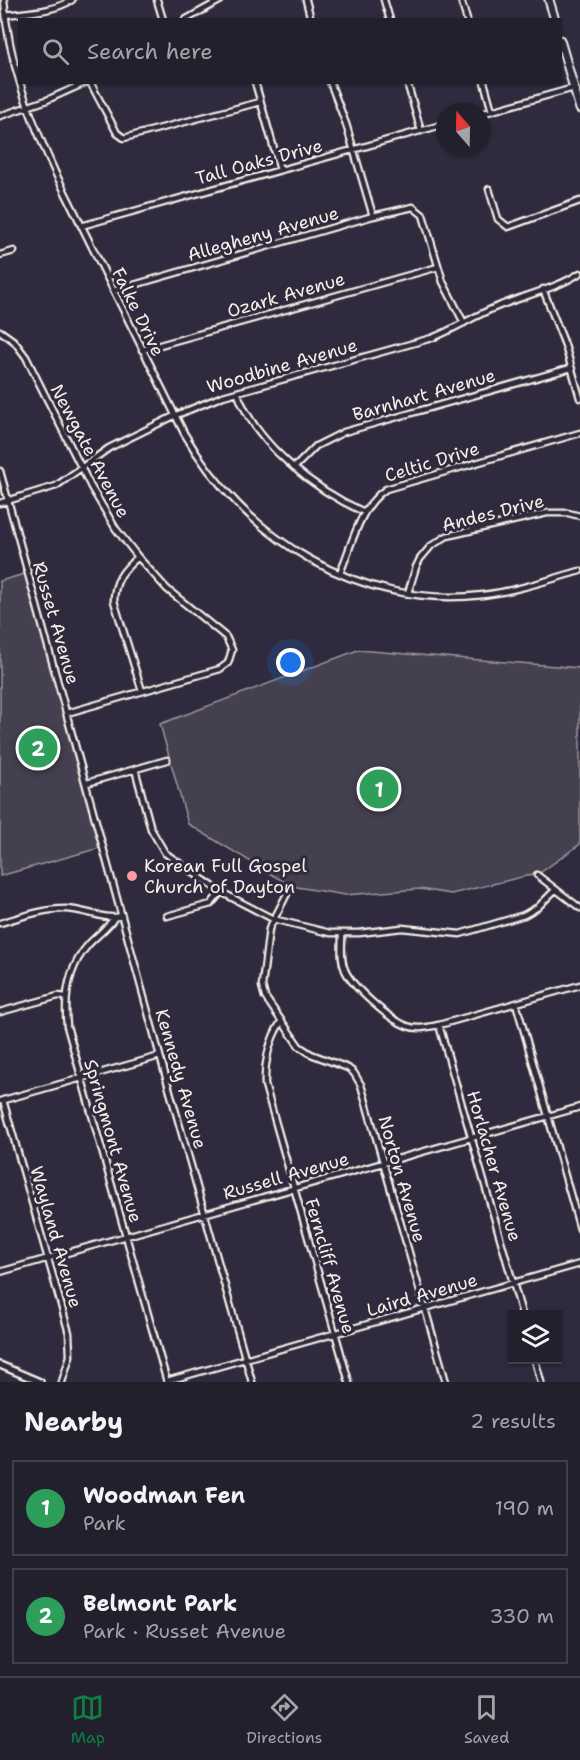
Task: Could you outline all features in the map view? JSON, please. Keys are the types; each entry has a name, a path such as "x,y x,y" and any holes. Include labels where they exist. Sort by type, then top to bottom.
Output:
{"main road":[{"path":"549,0 554,18"},
{"path":"562,44 580,109"}],"street":[{"name":"Falke Drive","path":"4,0 18,74"},
{"path":"6,15 43,10 72,0"},
{"path":"157,0 162,18"},
{"path":"189,18 221,0"},
{"path":"306,0 310,18"},
{"path":"384,0 389,18"},
{"path":"461,0 466,18"},
{"name":"Falke Drive","path":"21,84 38,135 174,416 200,460 239,507 284,544 321,565 370,584 408,593 445,596 482,595 520,588 580,570"},
{"path":"0,116 84,84"},
{"path":"90,84 117,133 124,138 260,102"},
{"path":"256,84 280,170"},
{"path":"331,84 354,150 373,216"},
{"path":"408,84 421,131"},
{"path":"485,84 492,111 574,88"},
{"name":"Tall Oaks Drive","path":"81,225 436,127"},
{"path":"489,189 498,219 508,227 580,201"},
{"name":"Allegheny Avenue","path":"113,291 408,207 417,208 423,215 438,267"},
{"path":"0,255 14,251"},
{"path":"438,267 464,323"},
{"name":"Ozark Avenue","path":"142,350 438,267"},
{"name":"Woodbine Avenue","path":"0,504 56,486 109,448 197,405 432,338 499,306 580,273"},
{"path":"543,289 580,398"},
{"name":"Newgate Avenue","path":"0,331 14,341 26,357 80,468 104,510 138,557 176,597 226,637 231,645 231,658 220,669 142,691"},
{"name":"Barnhart Avenue","path":"294,468 316,446 340,433 571,368"},
{"path":"237,392 259,430 276,451 318,487 364,512"},
{"name":"Celtic Drive","path":"340,573 364,512 377,495 395,486 580,433"},
{"name":"Russet Avenue","path":"0,471 87,783"},
{"name":"Andes Drive","path":"408,593 420,560 431,546 447,536 547,513 568,513 580,516"},
{"path":"67,713 142,691 114,601 117,580 138,557"},
{"path":"87,783 167,760"},
{"path":"135,769 151,829 159,846 172,860 221,892 273,919 315,930 342,933 402,928 452,934 470,932 531,912 555,890"},
{"name":"Kennedy Avenue","path":"87,783 160,1056 252,1382"},
{"path":"537,875 580,908"},
{"path":"280,1022 265,997 262,986 267,938 273,919 291,886"},
{"path":"167,916 211,904 221,892"},
{"path":"0,923 41,911 58,909 79,909 114,918 122,916"},
{"name":"Springmont Avenue","path":"114,918 80,956 71,974 66,997 67,1026 167,1382"},
{"path":"342,933 343,966 355,986 396,1020 417,1028 439,1025 580,985"},
{"path":"0,1012 58,996 66,997"},
{"path":"516,1003 580,1229"},
{"name":"Norton Avenue","path":"280,1022 304,1051 348,1068 358,1078 446,1382"},
{"name":"Ferncliff Avenue","path":"280,1022 267,1057 265,1085 350,1382"},
{"name":"Horlacher Avenue","path":"439,1025 521,1310"},
{"path":"2,1100 160,1056"},
{"name":"Wayland Avenue","path":"2,1100 49,1258 70,1340 68,1363 62,1382"},
{"name":"Russell Avenue","path":"0,1272 580,1107"},
{"name":"Laird Avenue","path":"167,1382 580,1264"},
{"path":"537,1364 542,1382"},
{"path":"0,1365 40,1382"}],"shaded area":[{"path":"28,573 103,847 0,876 0,581"},
{"path":"358,650 580,668 580,844 537,875 451,894 420,889 345,895 291,886 188,824 160,724"}],"place":[{"name":"Belmont Park","path":"38,748"},
{"name":"Woodman Fen","path":"379,789"},
{"name":"Korean Full Gospel Church of Dayton","path":"132,876"}]}
